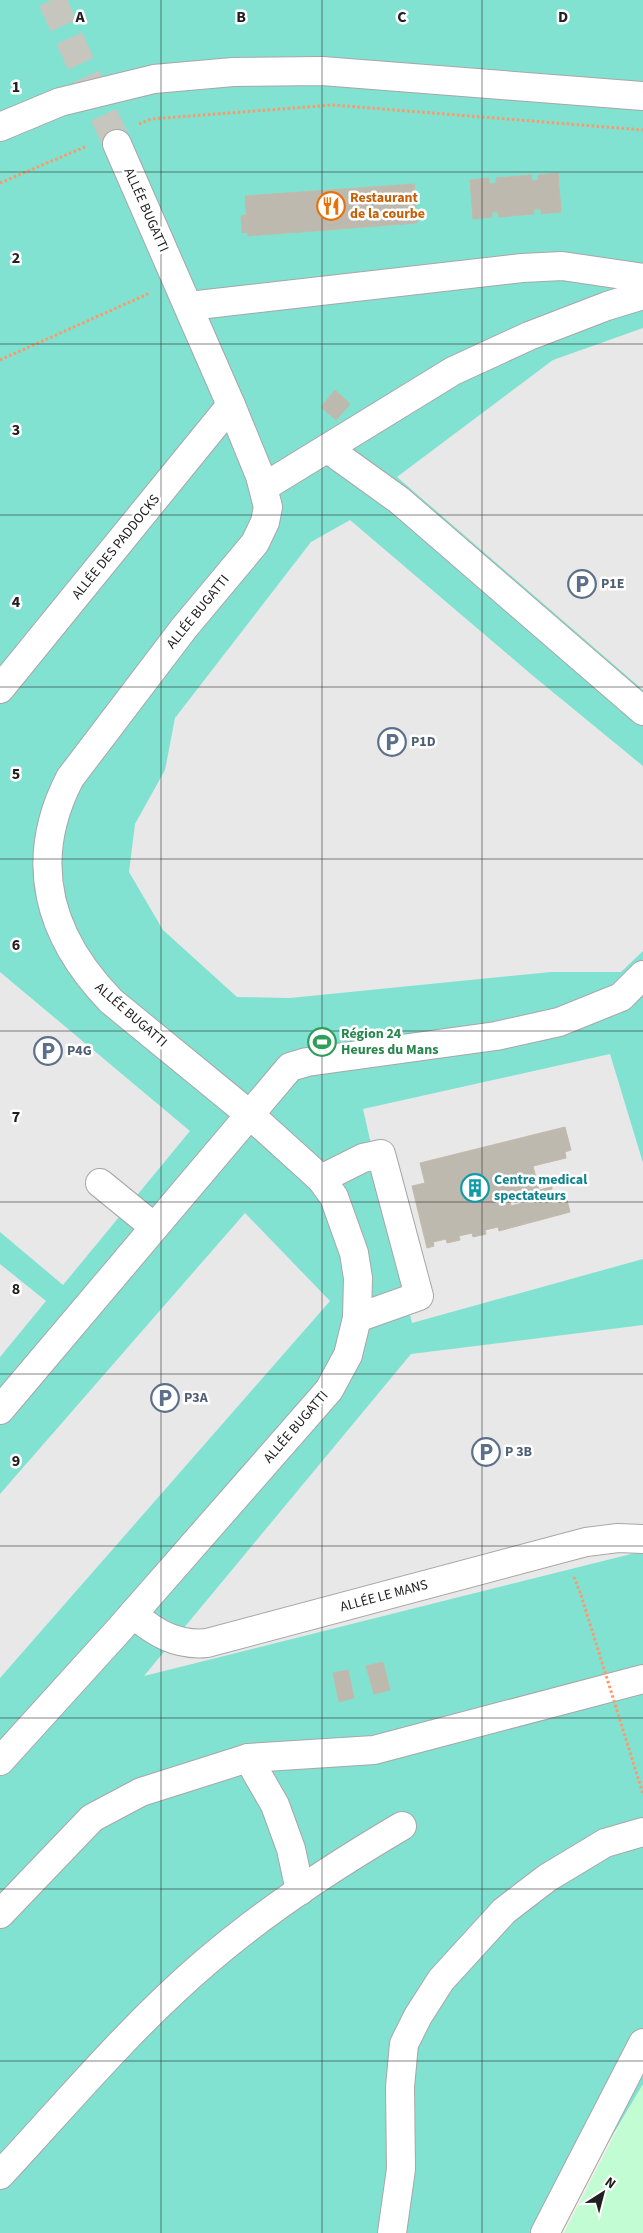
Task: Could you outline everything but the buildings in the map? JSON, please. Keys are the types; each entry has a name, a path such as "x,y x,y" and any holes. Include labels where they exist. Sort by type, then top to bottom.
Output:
{"lane":[{"path":"0,127 60,102 154,79 233,72 322,71 643,96"},
{"name":"ALLÉE BUGATTI","path":"0,1761 133,1614 330,1390 348,1355 357,1318 358,1278 354,1253 334,1197 321,1179 249,1114 111,1001 93,982 58,924 48,890 48,834 58,802 70,778 184,628 255,543 265,522 268,507 264,487 188,306 125,136"},
{"path":"188,306 522,268 562,266 643,278"},
{"path":"264,487 453,371 528,336 607,306 643,296"},
{"name":"ALLÉE DES PADDOCKS","path":"0,689 231,405"},
{"path":"328,449 399,500 643,711"},
{"path":"2,1402 290,1067 307,1062 496,1036 559,1022 622,998 643,976"},
{"path":"321,1179 363,1158 380,1154 419,1296 357,1318"},
{"path":"100,1183 154,1227"},
{"name":"ALLÉE LE MANS","path":"133,1614 148,1626 173,1640 192,1644 207,1643 586,1542 618,1538 643,1539"},
{"path":"0,1914 92,1818 141,1792 248,1758 374,1750 643,1679"},
{"path":"248,1758 275,1806 291,1849 300,1891"},
{"path":"0,2175 164,2000 207,1960 300,1891 358,1852 402,1826"},
{"path":"392,2233 401,2169 400,2087 404,2044 418,2016 440,1980 504,1911 547,1878 605,1843 643,1832"},
{"path":"545,2233 643,2043"}],"path":[{"path":"125,136 151,119 333,105 643,130"},
{"path":"0,183 89,145"},
{"path":"0,360 154,292"},
{"path":"581,1595 643,1794"}],"green space":[{"path":"643,2084 643,2233 564,2233 621,2122"}],"shaded area":[{"name":"Région 24 Heures du Mans","path":"0,0 643,0 643,2084 579,2192 560,2233 0,2233"},
{"name":"P1E","path":"643,328 643,690 397,477 553,360"},
{"name":"P1D","path":"350,520 532,675 643,766 643,951 621,972 551,972 290,998 237,997 163,930 129,872 135,824 165,770 175,718 311,542"},
{"name":"P4G","path":"0,972 190,1131 63,1285 0,1232"},
{"path":"610,1054 643,1163 643,1259 412,1323 363,1109"},
{"name":"P3A","path":"245,1213 330,1301 0,1678 0,1494"},
{"path":"0,1264 46,1301 0,1357"},
{"name":"P 3B","path":"643,1325 643,1551 144,1676 411,1354"}],"tunnel":[{"path":"52,0 117,144"}],"place":[{"name":"Restaurant de la courbe","path":"331,206"},
{"name":"P1E","path":"582,584"},
{"name":"P1D","path":"392,742"},
{"name":"Région 24 Heures du Mans","path":"322,1042"},
{"name":"P4G","path":"48,1051"},
{"name":"Centre medical spectateurs","path":"475,1188"},
{"name":"P3A","path":"165,1398"},
{"name":"P 3B","path":"486,1452"}]}
